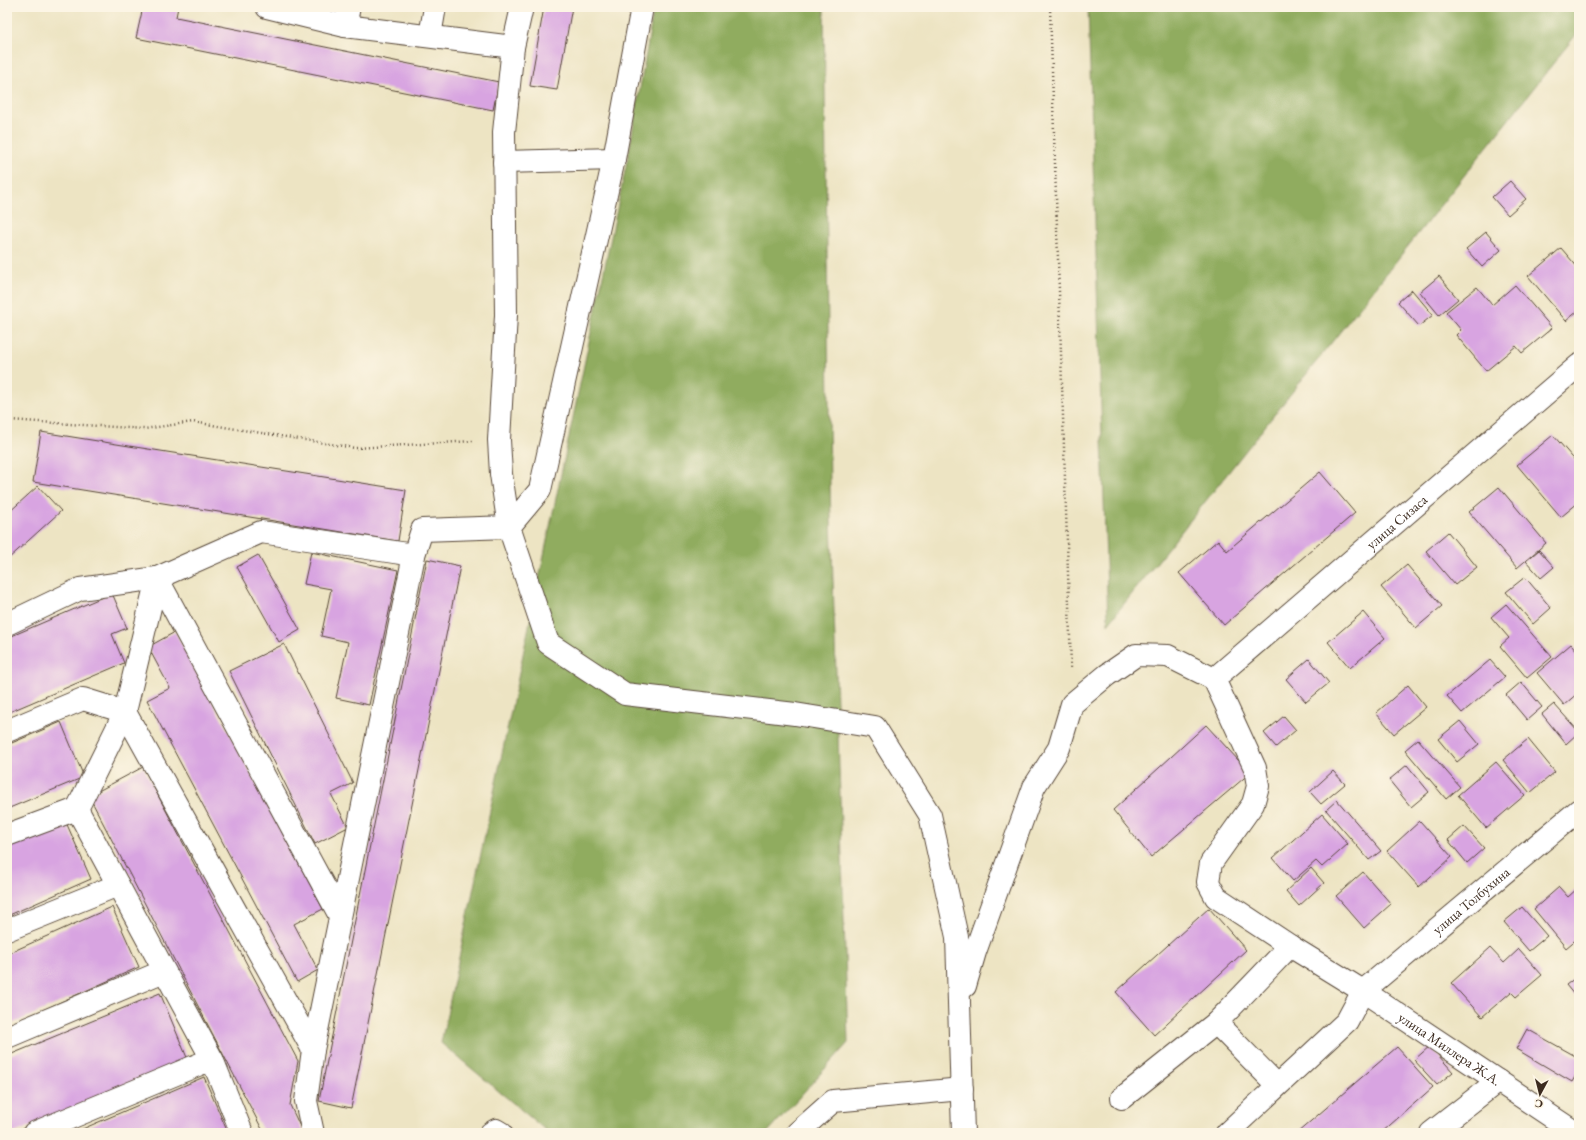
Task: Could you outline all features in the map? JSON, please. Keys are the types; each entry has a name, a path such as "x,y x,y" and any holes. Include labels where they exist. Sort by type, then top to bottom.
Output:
{"street":[{"path":"267,7 347,17 430,36 513,47"},
{"path":"430,36 435,7"},
{"path":"522,7 513,47 504,132 506,315 499,440 501,474 508,527 548,643 625,694 795,714 875,727 930,815 957,937 964,1133"},
{"path":"313,1133 306,1101 313,1050 414,555 422,530 508,527 540,490 614,159 642,7"},
{"path":"504,162 614,159"},
{"name":"улица Сизаса","path":"1214,679 1579,365"},
{"path":"7,624 80,589 157,578 261,532 414,555"},
{"path":"7,835 77,809 125,712 157,578"},
{"path":"157,578 340,916"},
{"path":"959,1005 975,952 1034,787 1059,748 1072,704 1107,675 1136,655 1168,656 1214,679"},
{"name":"улица Миллера Ж.А.","path":"1214,679 1255,768 1258,786 1253,804 1211,863 1208,882 1216,898 1363,991 1576,1133"},
{"path":"7,731 83,699 125,712 313,1050"},
{"path":"77,809 212,1059 242,1133"},
{"name":"улица Толбухина","path":"1363,991 1579,810"},
{"path":"7,930 118,885"},
{"path":"1122,1098 1216,1023 1290,946"},
{"path":"7,1038 164,971"},
{"path":"1227,1133 1347,1021 1363,991"},
{"path":"1216,1023 1277,1085"},
{"path":"34,1133 212,1059"},
{"path":"1431,1133 1498,1081"},
{"path":"797,1133 833,1101 962,1089"},
{"path":"491,1133 496,1130 500,1133"}],"path":[{"path":"1050,7 1072,704"},
{"path":"7,421 144,429 192,422 356,448 499,440"}],"green space":[{"path":"654,7 824,7 830,487 848,1043 767,1133 549,1133 441,1043 629,152"},
{"path":"1088,7 1579,7 1579,31 1108,624"}],"building":[{"path":"143,7 178,7 176,17 499,82 493,110 136,38"},
{"path":"544,7 572,7 557,90 530,86"},
{"path":"1510,181 1526,199 1508,215 1492,197"},
{"path":"1486,232 1501,250 1482,267 1466,249"},
{"path":"1561,248 1579,269 1579,292 1576,295 1579,299 1579,310 1566,321 1528,276"},
{"path":"1439,276 1458,299 1439,315 1420,292"},
{"path":"1515,285 1552,328 1522,353 1516,346 1486,371 1456,335 1461,330 1446,312 1477,287 1492,305"},
{"path":"1412,290 1433,315 1419,326 1398,302"},
{"path":"41,432 406,490 398,541 33,482"},
{"path":"1553,435 1579,465 1579,502 1561,517 1517,465"},
{"path":"1320,472 1355,513 1224,625 1179,573 1218,540 1227,551"},
{"path":"38,486 61,511 7,560 7,514"},
{"path":"1499,487 1546,543 1517,568 1469,512"},
{"path":"1448,532 1477,567 1455,585 1426,551"},
{"path":"1539,550 1554,567 1541,578 1526,561"},
{"path":"311,552 398,570 369,705 336,698 348,642 321,636 331,589 304,584"},
{"path":"258,555 300,630 279,642 237,567"},
{"path":"427,559 460,566 351,1108 319,1101"},
{"path":"1407,565 1442,606 1416,628 1381,587"},
{"path":"1525,577 1551,608 1533,624 1506,592"},
{"path":"112,593 127,628 112,634 124,663 7,713 7,638"},
{"path":"1506,604 1552,657 1527,678 1500,646 1509,638 1491,617"},
{"path":"1363,612 1385,638 1350,668 1328,642"},
{"path":"175,632 323,909 294,924 318,970 297,982 147,700 170,688 148,647"},
{"path":"284,644 353,783 331,794 348,827 315,844 229,671"},
{"path":"1571,644 1579,653 1579,692 1564,705 1537,673"},
{"path":"1309,659 1329,683 1306,702 1286,679"},
{"path":"1490,660 1505,677 1462,713 1447,696"},
{"path":"1521,682 1542,707 1527,720 1506,695"},
{"path":"1408,685 1426,707 1394,734 1376,713"},
{"path":"1554,704 1579,732 1566,744 1542,714"},
{"path":"1284,716 1296,730 1276,747 1264,733"},
{"path":"1460,721 1479,744 1457,762 1438,739"},
{"path":"61,722 84,777 7,809 7,745"},
{"path":"1206,725 1250,773 1151,857 1113,810"},
{"path":"1418,739 1460,787 1446,799 1405,750"},
{"path":"1528,739 1555,772 1530,793 1503,760"},
{"path":"1496,762 1525,795 1486,828 1458,795"},
{"path":"1407,765 1429,792 1411,807 1389,780"},
{"path":"143,767 298,1061 290,1105 303,1133 264,1133 89,796"},
{"path":"1333,771 1345,784 1321,804 1310,792"},
{"path":"1337,800 1381,851 1369,860 1326,810"},
{"path":"1322,814 1348,844 1322,867 1316,861 1293,881 1273,858"},
{"path":"65,820 91,879 7,916 7,846"},
{"path":"1420,821 1452,857 1419,887 1387,851"},
{"path":"1464,826 1484,848 1467,863 1448,840"},
{"path":"1311,868 1324,883 1299,906 1286,891"},
{"path":"1363,872 1391,904 1364,928 1336,896"},
{"path":"1559,887 1568,897 1579,887 1579,937 1566,948 1534,909"},
{"path":"112,907 139,967 7,1026 7,954"},
{"path":"1522,907 1547,936 1529,951 1504,922"},
{"path":"1209,908 1246,950 1154,1035 1116,992"},
{"path":"1490,948 1504,963 1519,949 1542,975 1516,997 1511,992 1482,1017 1451,983"},
{"path":"1579,975 1579,1001 1566,985"},
{"path":"160,993 188,1060 14,1133 7,1133 7,1056"},
{"path":"1527,1029 1579,1058 1579,1070 1572,1082 1516,1049"},
{"path":"1430,1046 1453,1072 1437,1085 1414,1060"},
{"path":"1397,1047 1433,1087 1381,1133 1297,1133"},
{"path":"204,1077 228,1133 73,1133"}]}
